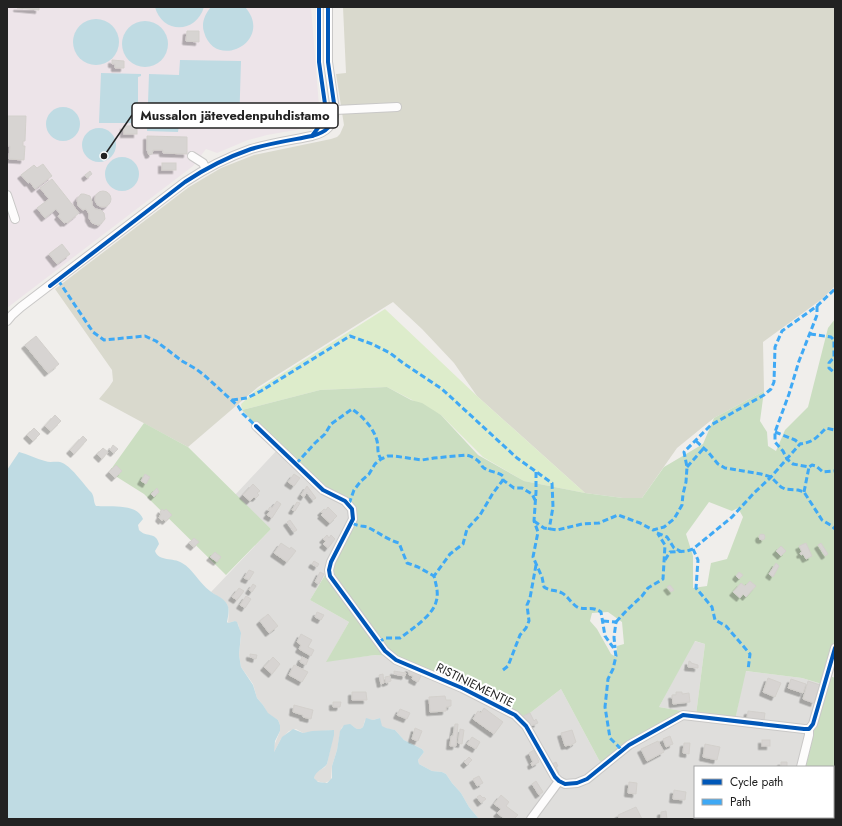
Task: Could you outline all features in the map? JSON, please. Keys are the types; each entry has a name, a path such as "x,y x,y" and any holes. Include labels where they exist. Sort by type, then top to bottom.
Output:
{"street":[{"path":"7,321 21,307 185,182 206,169 234,155 252,149 321,134 330,125 334,117 328,62 328,7"},
{"path":"334,110 397,107"},
{"path":"192,156 203,163 206,169"},
{"path":"7,195 15,219"},
{"name":"RISTINIEMENTIE","path":"256,426 323,490 345,501 352,509 353,519 331,562 329,570 330,576 385,651 396,660 462,688 515,715 526,726 559,781"},
{"path":"801,766 809,735 809,729 813,724 835,648"},
{"path":"531,819 559,781 569,784 587,779 629,745 683,715 809,729"}],"shaded area":[{"path":"7,7 311,7 320,118 313,127 248,140 217,153 206,149 193,166 7,308"},
{"path":"343,7 835,7 835,286 822,299 763,342 764,391 714,418 677,448 642,498 623,498 585,493 477,396 454,363 422,329 393,302 258,387 188,447 99,399 113,381 112,370 55,289 189,187 221,168 254,155 337,137 344,125 336,74 346,73"},
{"path":"278,449 297,470 343,502 352,515 325,575 310,600 349,622 327,661 375,655 388,656 521,717 530,713 561,689 599,760 682,711 659,707 694,641 705,644 696,715 735,720 745,671 802,678 822,684 805,766 694,766 694,818 834,818 835,769 835,819 479,819 446,774 432,771 419,764 418,760 424,752 422,749 404,740 395,730 383,728 380,724 380,718 365,720 363,727 359,730 351,725 342,727 332,766 331,780 325,783 316,781 314,778 315,773 327,764 332,741 332,730 303,733 296,729 289,731 281,739 274,752 274,746 280,731 280,725 278,720 268,714 257,698 253,684 241,667 239,655 241,635 238,624 235,621 228,623 229,611 227,604 211,592 271,529 235,495"}],"green space":[{"path":"385,309 477,396 585,493 524,481 483,457 441,415 387,387 320,390 242,410 241,404 255,391"},
{"path":"835,319 835,653 828,675 835,678 834,768 834,766 805,766 822,684 802,678 746,671 735,720 696,715 705,644 695,641 659,707 682,711 681,714 603,763 599,760 561,689 530,713 521,717 388,656 375,655 326,662 349,622 310,600 325,575 351,522 348,507 297,470 242,410 320,390 387,387 411,400 422,403 441,415 478,455 524,481 585,493 623,498 642,498 664,467 703,444 714,418 764,391 760,421 767,432 768,446 776,451 785,430 808,407 828,328","holes":["709,502 732,511 738,508 743,517 727,559 711,563 707,586 693,588 693,556 686,534","608,612 622,622 624,644 617,646 616,657 611,654 597,629 590,621 592,613"]},
{"path":"144,423 188,447 271,529 226,575 144,494 109,472"}],"water":[{"path":"155,7 204,7 200,16 194,22 187,26 179,27 171,26 164,22 159,16"},
{"path":"211,7 245,7 252,19 253,31 248,40 240,47 230,51 219,50 210,44 204,32 203,22"},
{"path":"91,19 101,19 109,23 115,29 119,37 119,47 115,55 109,61 101,65 91,65 83,61 77,55 73,47 73,37 77,29 83,23"},
{"path":"140,21 150,21 158,25 164,31 168,39 168,49 164,57 158,63 150,67 140,67 132,63 126,57 122,49 122,39 126,31 132,25"},
{"path":"180,60 241,61 239,127 179,125 178,132 147,131 149,74 179,75"},
{"path":"101,73 141,74 141,76 138,77 138,123 99,123"},
{"path":"60,107 66,107 70,108 77,114 80,124 79,131 73,138 66,141 60,141 56,140 49,134 46,127 46,121 47,117 53,110"},
{"path":"96,128 102,128 106,129 113,135 116,145 115,152 109,159 102,162 96,162 92,161 85,155 82,148 82,142 83,138 89,131"},
{"path":"119,157 125,157 129,158 136,164 139,174 138,181 132,188 125,191 119,191 115,190 108,184 105,177 105,171 106,167 112,160"},
{"path":"19,452 47,462 60,462 64,464 73,471 91,492 96,506 115,506 135,510 143,519 138,525 139,530 145,534 156,537 158,540 159,544 155,551 157,554 160,557 178,561 186,566 206,588 226,602 229,611 227,622 237,622 241,633 239,655 241,667 253,685 257,698 268,713 278,720 280,725 280,731 275,741 274,752 282,737 293,729 303,733 334,730 327,764 316,773 314,778 318,782 327,783 332,778 332,766 337,750 340,731 344,725 350,724 359,729 363,727 366,718 373,720 380,718 382,726 395,730 404,740 422,749 424,752 418,760 419,764 432,771 446,774 479,819 7,819 7,470"}],"building":[{"path":"39,7 39,10 17,8"},
{"path":"187,31 199,31 199,42 186,41"},
{"path":"112,60 124,61 124,68 115,68 115,64 112,64"},
{"path":"7,116 26,116 25,141 23,141 23,146 25,146 24,160 9,159 10,146 7,146"},
{"path":"124,126 137,126 137,134 124,134"},
{"path":"147,136 187,137 187,154 163,153 163,150 153,150 152,154 149,155 147,150"},
{"path":"162,163 176,163 176,170 162,170"},
{"path":"43,164 52,176 35,189 30,182 28,183 21,175 34,165 37,168"},
{"path":"90,171 92,174 87,178 85,175"},
{"path":"52,179 79,213 67,223 64,223 58,216 60,214 56,209 45,218 37,208 49,199 40,188"},
{"path":"103,191 109,193 111,199 109,205 103,207 97,205 95,199 97,193"},
{"path":"81,194 90,196 92,205 95,209 101,210 104,213 105,219 101,224 98,225 92,223 86,209 83,210 78,206 77,199"},
{"path":"62,244 70,254 57,264 49,254"},
{"path":"36,336 59,364 48,373 25,345"},
{"path":"55,415 61,421 51,431 45,426"},
{"path":"34,428 40,434 33,441 27,435"},
{"path":"83,436 87,440 74,454 70,450"},
{"path":"113,445 118,449 114,453 110,450"},
{"path":"103,448 108,452 102,459 97,454"},
{"path":"116,465 122,471 115,478 109,472"},
{"path":"145,474 150,477 146,484 141,481"},
{"path":"294,474 300,478 294,486 288,482"},
{"path":"253,484 260,491 257,493 259,495 256,498 254,497 250,501 243,495"},
{"path":"307,486 316,498 313,500 307,492 304,497 301,495"},
{"path":"157,488 159,492 154,497 151,494"},
{"path":"277,501 281,504 272,518 267,515 270,511 268,510 270,507 272,508"},
{"path":"297,502 300,503 295,511 292,510"},
{"path":"328,507 337,516 330,523 321,515 323,513 321,512 324,509 326,510"},
{"path":"162,509 164,511 166,509 172,515 166,521 163,519 162,521 159,518"},
{"path":"290,520 297,530 294,532 287,522"},
{"path":"762,534 765,537 762,540 759,537"},
{"path":"327,535 329,538 331,535 335,539 328,548 323,544 326,541 323,539"},
{"path":"194,538 199,542 194,547 189,543"},
{"path":"281,543 296,551 287,562 274,553"},
{"path":"806,543 812,556 806,559 803,554 801,555 800,553 802,552 799,546"},
{"path":"821,543 828,554 825,556 818,545"},
{"path":"781,546 786,551 781,556 776,551"},
{"path":"215,552 221,557 217,562 210,557"},
{"path":"314,561 319,564 317,567 312,564"},
{"path":"776,563 779,566 773,577 769,574"},
{"path":"249,570 254,572 249,580 244,578"},
{"path":"320,572 324,574 319,584 315,582"},
{"path":"739,572 743,575 739,579 736,576"},
{"path":"750,581 756,586 746,597 743,594 740,598 733,592 741,583 745,586"},
{"path":"253,584 256,586 252,592 249,590"},
{"path":"670,585 674,590 671,592 667,587"},
{"path":"239,588 244,591 237,600 232,597"},
{"path":"246,596 251,599 245,608 240,605"},
{"path":"317,612 324,615 321,620 315,617"},
{"path":"268,614 278,626 269,633 260,621"},
{"path":"301,634 312,640 308,647 314,650 311,656 299,649 301,645 297,642"},
{"path":"250,654 257,655 256,659 250,657"},
{"path":"273,657 280,664 272,674 264,667"},
{"path":"302,657 308,660 306,665 300,662"},
{"path":"689,661 698,665 698,668 688,667"},
{"path":"294,665 308,672 302,682 289,675"},
{"path":"409,668 422,674 418,682 412,679 413,676 409,675"},
{"path":"394,671 406,673 405,676 394,674"},
{"path":"383,674 384,683 381,684 379,675"},
{"path":"390,676 391,681 386,683 385,677"},
{"path":"768,678 781,683 775,697 763,692"},
{"path":"791,679 806,684 803,693 788,688"},
{"path":"808,681 820,685 814,703 803,699"},
{"path":"352,692 366,692 367,700 352,700"},
{"path":"676,692 682,692 682,694 689,693 690,702 673,704 672,695 676,695"},
{"path":"445,696 446,700 451,700 451,706 446,707 446,711 430,712 429,697"},
{"path":"333,702 341,702 340,707 333,707"},
{"path":"294,705 313,710 311,719 293,712"},
{"path":"484,708 503,722 494,734 473,719 478,711 481,713"},
{"path":"400,709 410,713 407,719 397,715"},
{"path":"748,711 765,713 764,721 747,719"},
{"path":"530,713 534,721 536,719 538,723 529,727 523,716"},
{"path":"455,724 458,724 456,746 450,746 451,736 453,736"},
{"path":"415,728 422,731 418,741 412,739"},
{"path":"460,729 464,730 462,744 458,743"},
{"path":"572,730 576,742 570,746 565,746 561,733"},
{"path":"670,736 673,744 666,747 663,739"},
{"path":"472,737 480,742 476,749 467,744"},
{"path":"762,740 770,740 770,746 762,746"},
{"path":"658,741 664,752 647,761 641,749"},
{"path":"684,743 690,743 689,754 683,753"},
{"path":"705,744 720,747 717,760 703,757"},
{"path":"534,750 539,762 532,766 531,763 533,762 529,753"},
{"path":"469,757 472,760 467,765 464,762"},
{"path":"556,762 558,766 556,767 559,773 556,775 550,765"},
{"path":"781,762 787,762 787,766 781,766"},
{"path":"479,776 483,783 477,786 473,779"},
{"path":"536,781 543,792 539,795 532,784"},
{"path":"629,782 637,783 636,794 628,793"},
{"path":"674,790 686,792 685,800 673,799"},
{"path":"480,795 486,799 481,803 477,797"},
{"path":"501,795 509,802 506,806 518,815 514,819 505,819 497,813 501,809 494,804"},
{"path":"636,807 642,819 619,819 618,815"},
{"path":"666,811 667,819 661,819 661,812"}],"marked path":[{"path":"58,280 93,332 104,340 145,336 156,341 182,361 204,375 238,406 243,414 256,426"},
{"path":"534,521 544,528 557,530 582,524 599,523 618,515 640,523 653,530 664,527 674,519 682,505 687,467 684,452 711,425 764,395 771,389 774,382 775,347 782,331 817,306 835,289"},
{"path":"817,306 817,315 799,361 775,432 775,442 783,451 787,459 793,464 809,467 812,465 816,466 823,472 835,471"},
{"path":"810,334 831,337 834,340 834,357 829,363 829,368 835,373"},
{"path":"232,400 247,398 261,391 350,336 372,344 390,353 442,389 517,458 552,483 553,507 549,530"},
{"path":"296,464 325,434 331,424 352,409 364,419 373,432 377,441 378,452 381,459"},
{"path":"665,560 670,552 687,551 693,549 732,517 771,477 800,444 814,439 826,428 835,429"},
{"path":"775,432 795,440 800,444"},
{"path":"696,441 718,464 725,468 771,477 785,489 804,492 822,520 835,529"},
{"path":"687,467 704,448"},
{"path":"349,504 354,490 361,481 369,474 375,464 388,456 422,460 468,455 477,460 484,468 503,476 503,480 514,488 522,488 532,494 535,500"},
{"path":"804,492 809,467"},
{"path":"536,472 534,521 538,532 533,557 542,577 544,587 562,593 579,608 598,610 601,612 605,636 615,650 616,656 613,669 608,679 605,707 610,738 622,750"},
{"path":"378,642 386,638 400,638 421,622 431,612 436,602 437,595 434,576 450,554 463,544 467,529 480,515 493,493 503,480"},
{"path":"352,523 367,527 399,543 407,563 434,576"},
{"path":"657,533 667,537 674,548 682,552"},
{"path":"616,622 648,588 663,579 665,545 658,534"},
{"path":"693,549 698,560 696,588 712,607 715,620 726,626 750,654 748,670"},
{"path":"503,670 508,666 520,635 526,628 529,621 527,605 530,598 536,565"},
{"path":"603,621 616,622 614,637 615,648"}],"cycle path":[{"path":"312,136 323,121 326,111 319,62 319,7"},
{"path":"50,286 185,182 201,172 226,159 251,149 312,136 328,128 333,120 335,110 328,62 328,7"},
{"path":"256,426 323,490 345,501 352,509 353,519 331,562 329,570 330,576 385,651 396,660 462,688 515,715 526,726 555,777 565,784 577,783 587,779 629,745 683,715 809,729 813,724 835,648"}],"place":[{"name":"Mussalon jätevedenpuhdistamo","path":"104,156"}]}
